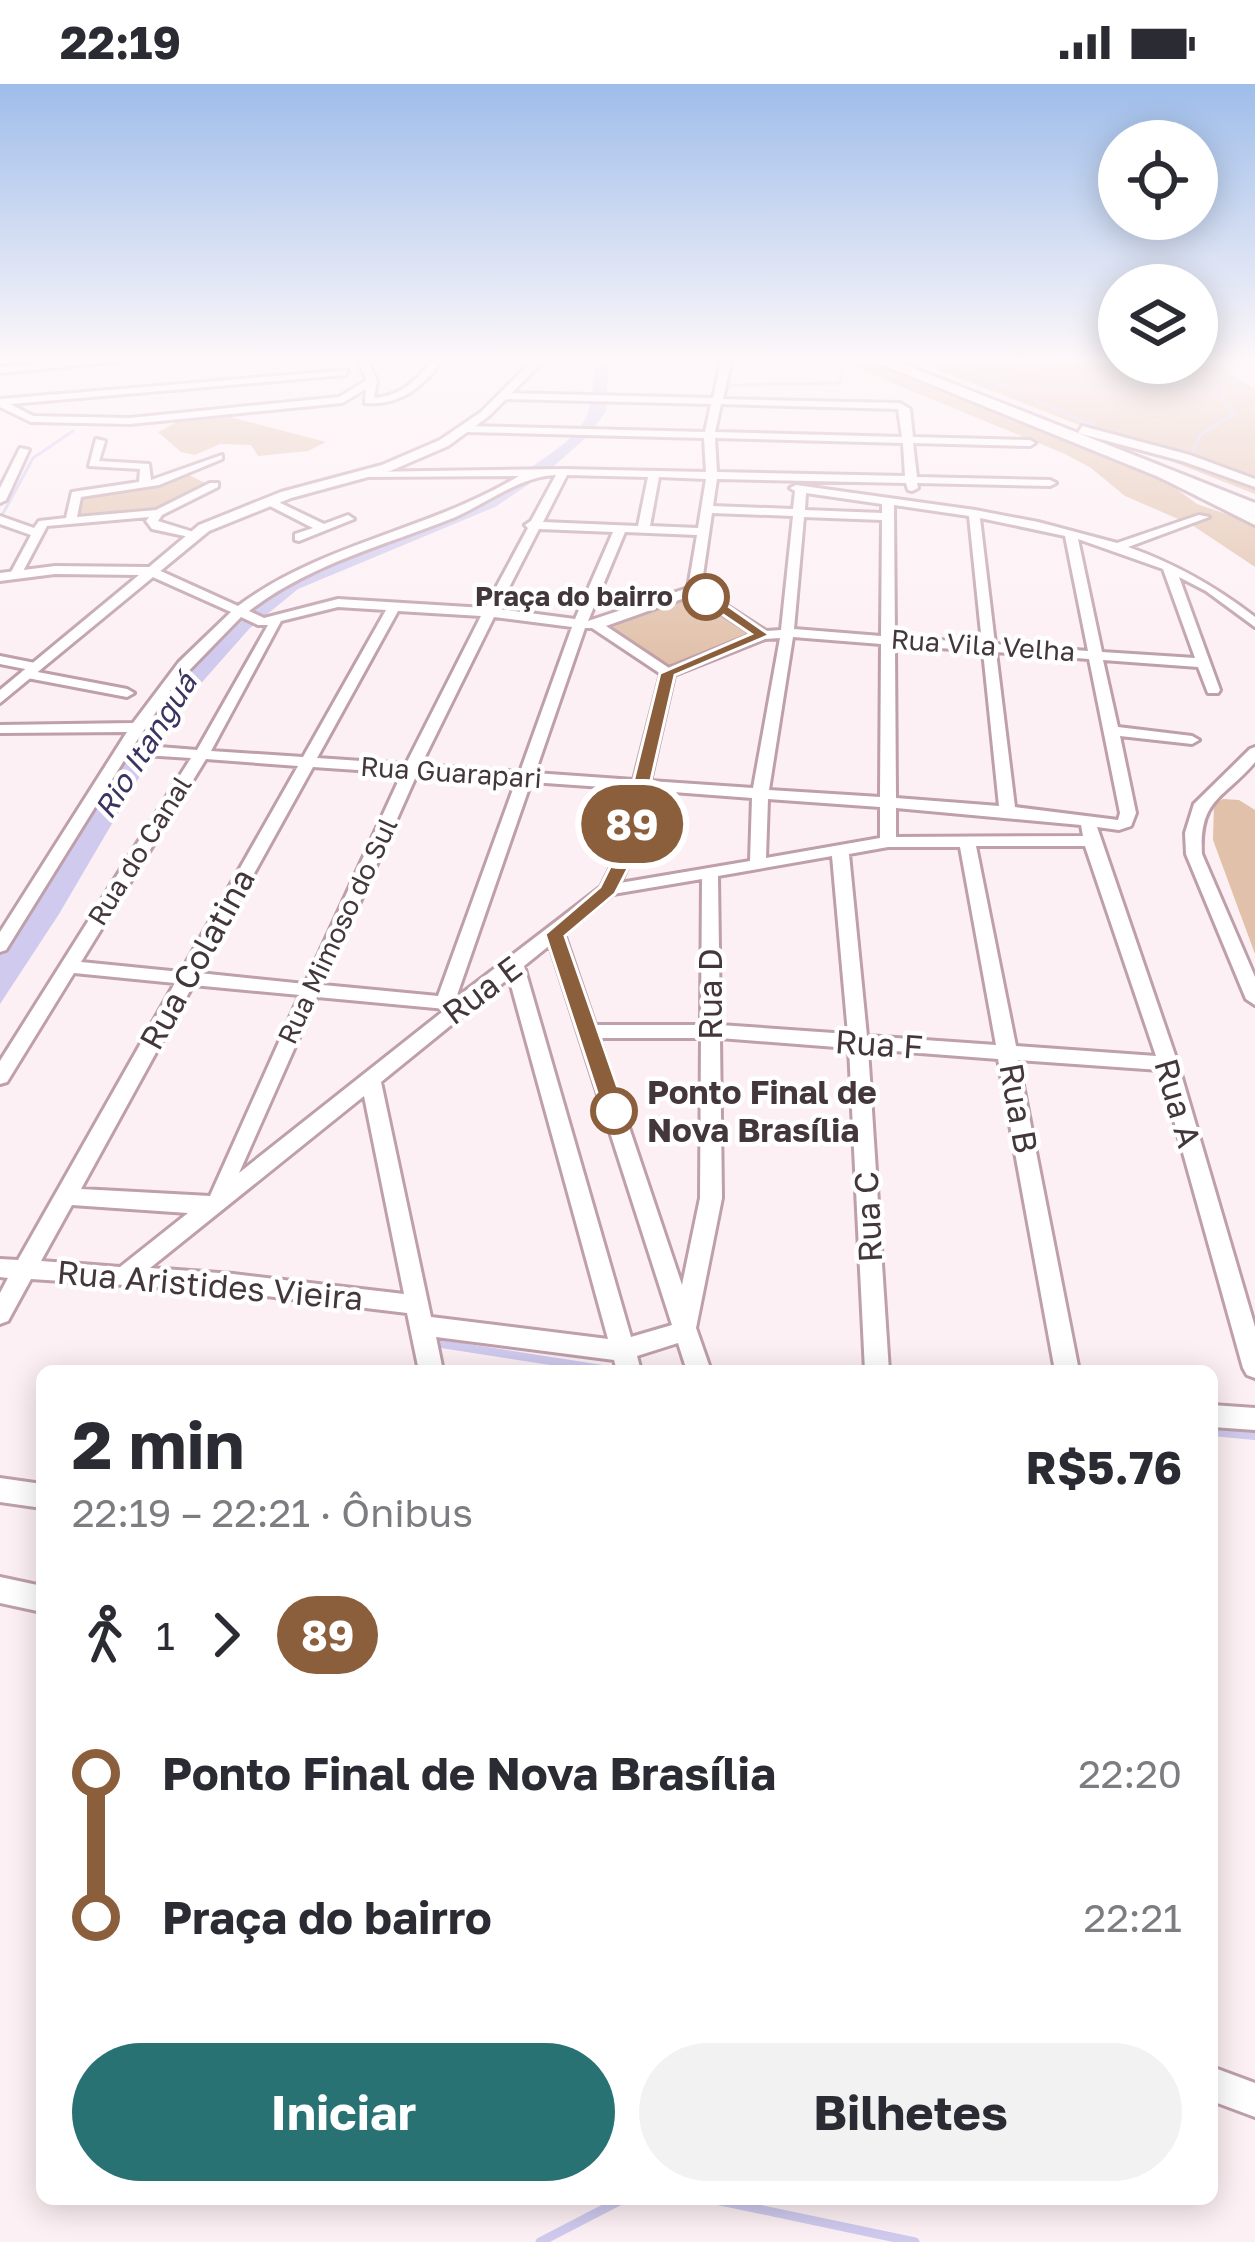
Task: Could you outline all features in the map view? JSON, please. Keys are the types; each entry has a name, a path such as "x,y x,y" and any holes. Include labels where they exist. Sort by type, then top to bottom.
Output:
{"highway":[{"path":"1129,459 1255,506"},
{"path":"1147,459 1255,506"}],"street":[{"path":"0,500 19,459"},
{"path":"95,459 93,464 145,466 146,485"},
{"path":"70,518 76,494 146,485 214,459"},
{"path":"0,698 194,534 268,501 366,474 400,459"},
{"path":"694,590 718,476 714,459"},
{"path":"911,459 911,506"},
{"path":"1185,459 1255,483"},
{"path":"1152,468 1255,521"},
{"path":"8,576 43,523 158,513 214,485 186,471"},
{"path":"0,946 176,674 308,568 468,511 533,472"},
{"path":"366,474 562,472 1050,483"},
{"name":"Rua Mimoso do Sul","path":"212,1202 487,612 562,472"},
{"path":"644,530 654,474"},
{"path":"718,476 888,510"},
{"path":"758,862 760,796 787,633 801,489"},
{"path":"268,501 323,528"},
{"path":"708,509 799,512 911,506 1071,536 1169,568 1214,590 1255,623"},
{"path":"888,510 888,842"},
{"path":"158,513 152,521 156,526 194,534"},
{"path":"974,517 1008,811"},
{"path":"1114,548 1203,517"},
{"path":"299,537 348,519"},
{"path":"0,520 37,532"},
{"path":"532,525 704,532"},
{"path":"68,968 453,1004 528,778 620,529"},
{"path":"1071,536 1110,731 1192,740"},
{"path":"1169,568 1213,690"},
{"path":"8,576 150,571 245,616 276,623 338,603 487,612 588,625 668,673 623,859 608,890"},
{"path":"588,625 694,590"},
{"path":"694,590 763,635"},
{"name":"Rua Colatina","path":"0,1314 12,1269 65,1196 395,605"},
{"name":"Rua do Canal","path":"0,1077 201,754 276,623"},
{"name":"Rua Vila Velha","path":"668,673 763,635 787,633 1203,664"},
{"path":"0,660 127,693"},
{"path":"0,729 138,728"},
{"name":"Rua Guarapari","path":"128,750 1008,811 1090,831 1125,823 1128,813 1110,731"},
{"path":"1255,752 1201,802 1192,835 1194,854 1255,999"},
{"name":"Rua E","path":"128,1274 453,1004 514,966 608,890 888,842 968,845 1090,831"},
{"name":"Rua A","path":"1090,831 1168,1064 1255,1368"},
{"name":"Rua B","path":"968,845 1066,1365"},
{"name":"Rua C","path":"840,848 858,1044 877,1365"},
{"name":"Rua D","path":"684,1331 711,1198 710,870"},
{"path":"555,934 697,1365"},
{"path":"514,966 626,1360 684,1331"},
{"name":"Rua F","path":"589,1032 710,1031 1168,1064"},
{"path":"370,1077 430,1365"},
{"path":"65,1196 212,1202"},
{"name":"Rua Aristides Vieira","path":"12,1269 128,1274 421,1315 626,1360"},
{"path":"1218,1416 1255,1419"},
{"path":"0,1490 36,1495"},
{"path":"0,1590 36,1597"},
{"path":"1218,2086 1255,2100"}],"shaded area":[{"path":"1074,459 1113,459 1163,479 1197,504 1255,524 1255,567 1192,525 1125,496"},
{"path":"1165,459 1255,459 1255,494"},
{"path":"185,473 211,486 157,512 74,516 79,495"},
{"path":"693,595 751,634 669,666 608,626"},
{"path":"1239,800 1255,810 1255,954 1213,840 1214,804"}],"water":[{"name":"Rio Itanguá","path":"543,459 562,459 495,507 298,589 249,629 181,706 59,914 0,1004 0,948 140,727 206,647 281,587 362,548 476,509"}],"waterway":[{"path":"0,519 33,459"},
{"path":"1183,459 1191,459"},
{"path":"94,732 134,733"},
{"path":"435,1343 576,1365"},
{"path":"1218,1433 1255,1436"},
{"path":"540,2242 611,2205"},
{"path":"739,2205 915,2242"}],"bus line":[{"name":"89","path":"614,1111 555,934 608,890 623,859 668,673 763,635 706,597"}],"place":[{"name":"Praça do bairro","path":"706,597"},
{"name":"Ponto Final de Nova Brasília","path":"614,1111"}]}
